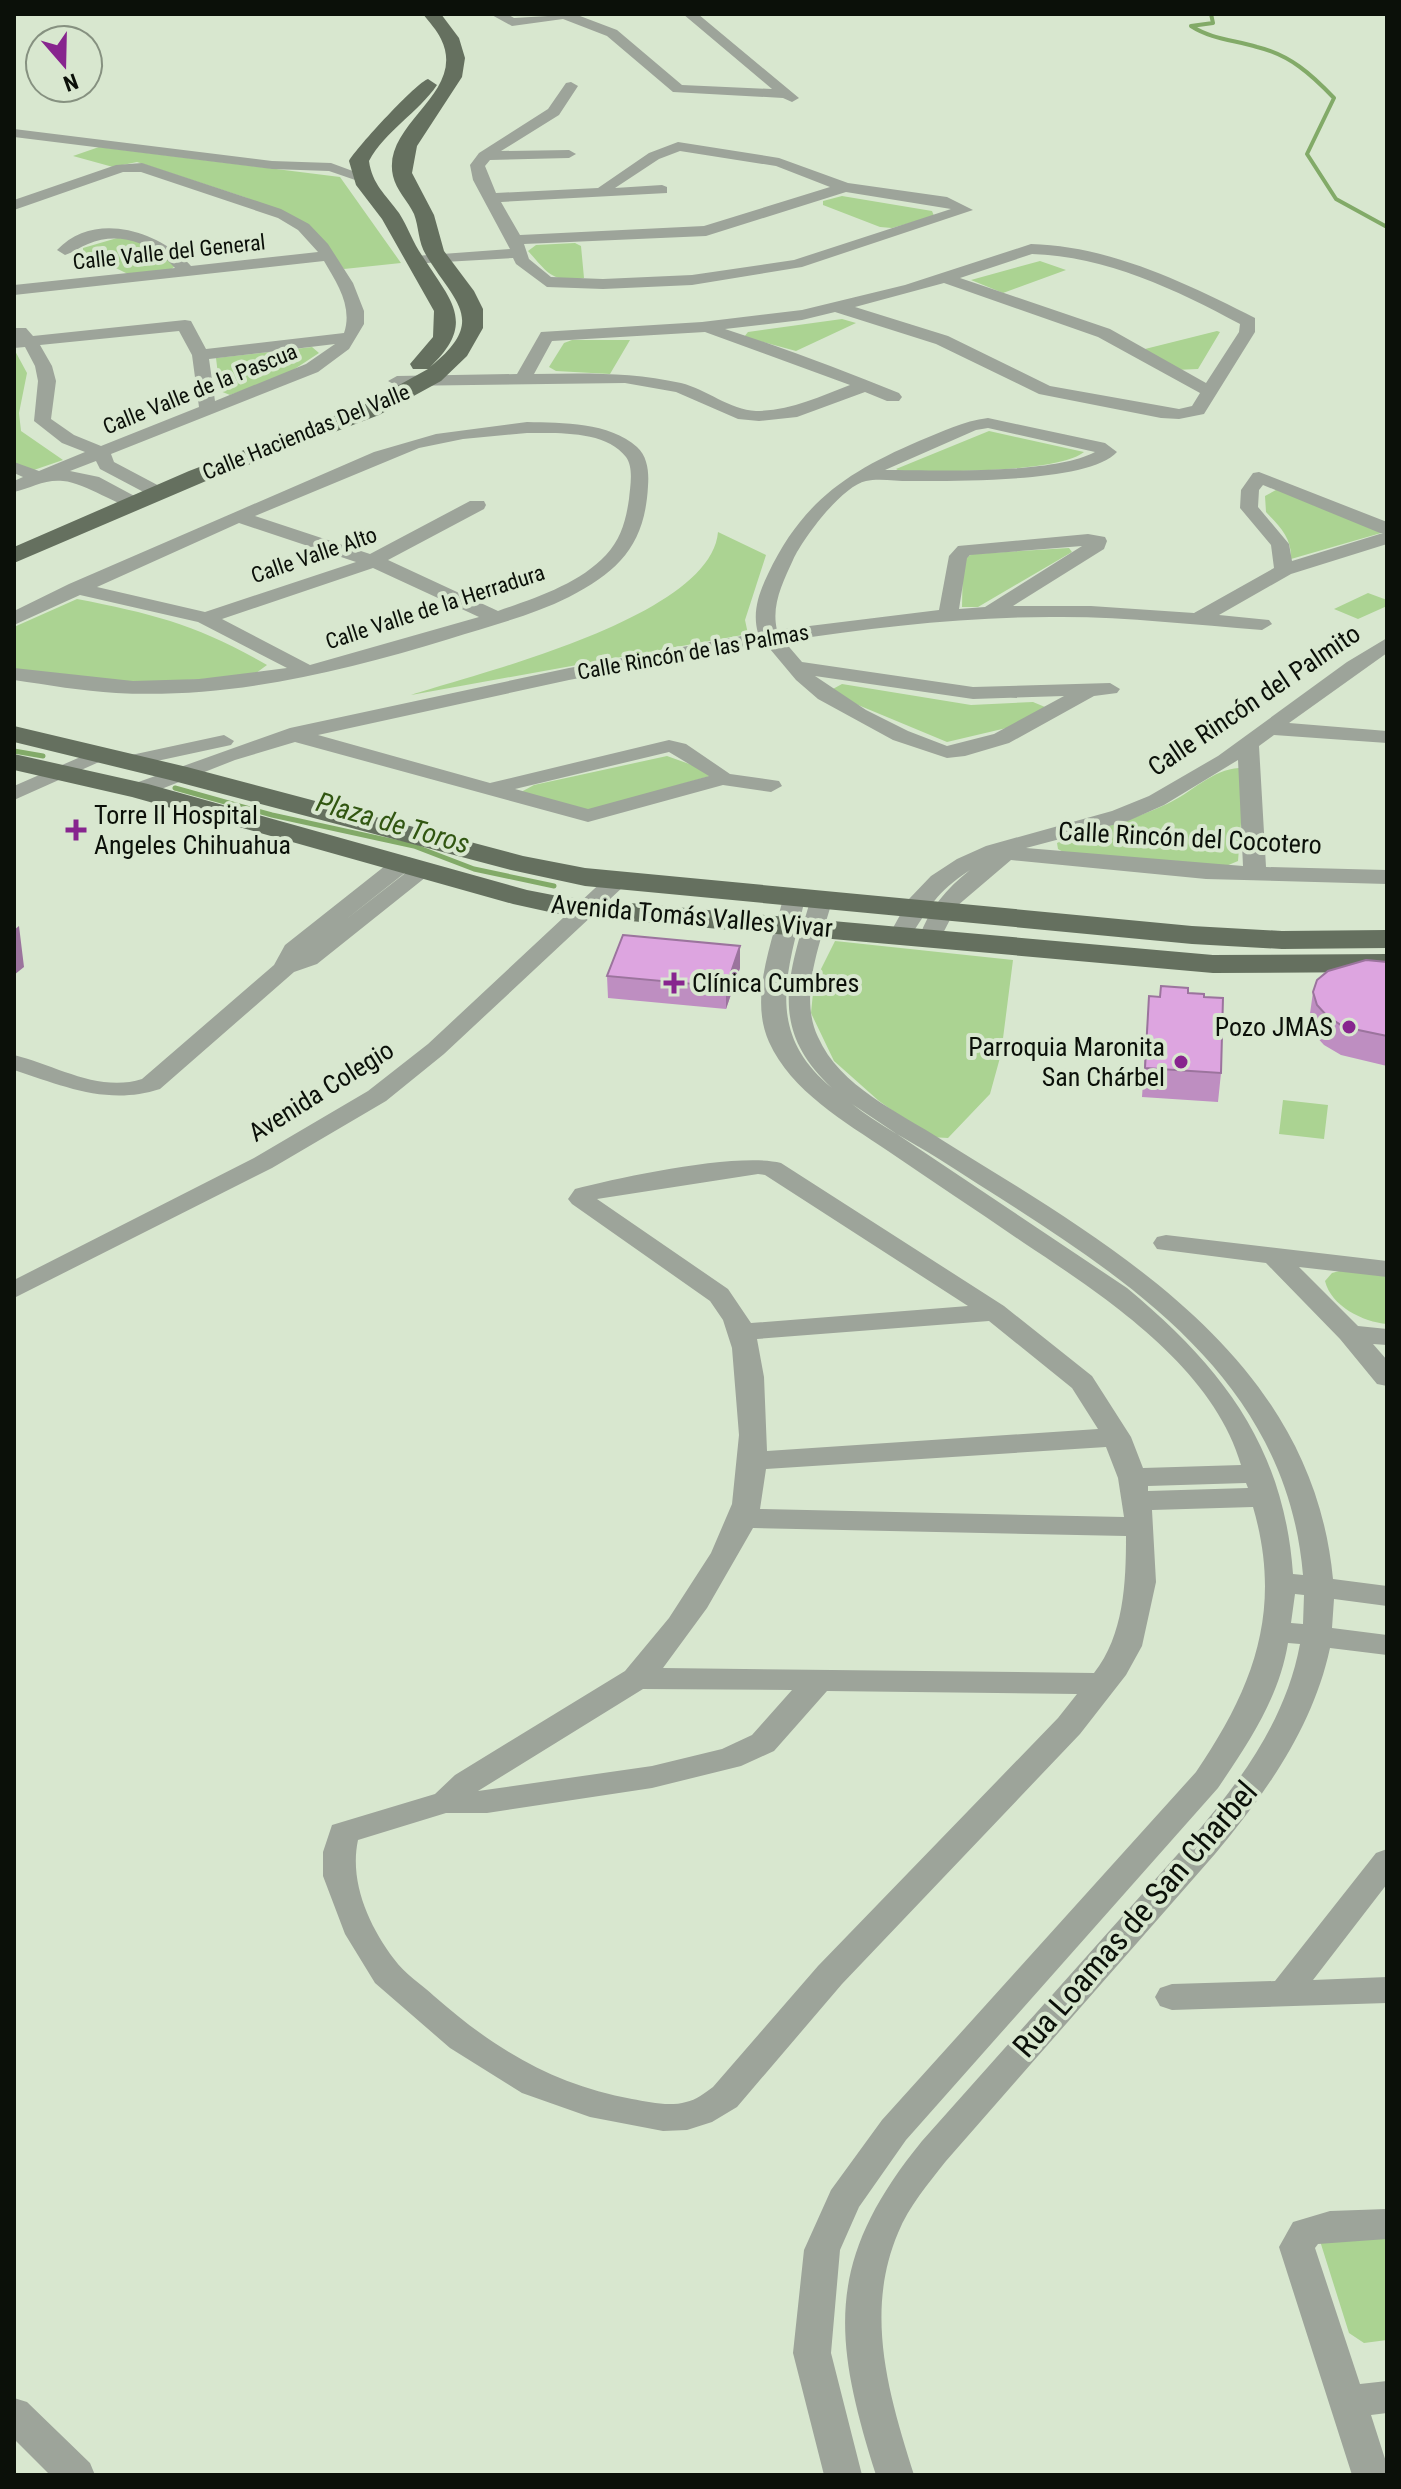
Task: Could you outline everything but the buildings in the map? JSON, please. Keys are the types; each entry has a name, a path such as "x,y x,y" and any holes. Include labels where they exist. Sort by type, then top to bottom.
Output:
{"main road":[{"path":"361,177 359,161 372,139 414,106 434,77 437,59 433,41 413,14"},
{"name":"Calle Haciendas Del Valle","path":"432,14 450,33 456,54 454,77 407,146 402,167 403,176 423,211 434,251 432,265"},
{"name":"Calle Haciendas Del Valle","path":"14,556 140,495 454,359 467,340 473,320 467,297 432,265 364,186 361,177"},
{"name":"Calle Haciendas Del Valle","path":"14,544 383,403 420,375"},
{"name":"Avenida Tomás Valles Vivar","path":"14,734 177,773 530,866 804,913"},
{"name":"Avenida Tomás Valles Vivar","path":"14,762 138,790 563,906 804,913 905,922 1213,964 1387,963"},
{"name":"Avenida Tomás Valles Vivar","path":"935,925 1233,938 1387,939"}],"street":[{"path":"497,14 512,22 567,14 612,33 678,89 788,94"},
{"path":"690,14 801,106"},
{"path":"571,86 566,102 545,119 484,156 477,165 481,180 494,198 519,252 547,282 601,262 845,187"},
{"path":"14,133 272,165 331,167 361,177"},
{"path":"432,265 519,252 722,277 796,264 965,210 947,202 845,187 779,162 678,146 654,156 610,184 602,193"},
{"path":"484,156 569,154"},
{"path":"14,205 121,168 142,167 288,218 314,236 355,300 357,317 350,337 200,355"},
{"path":"494,198 662,190"},
{"path":"118,279 115,274 65,250 109,233 128,233 165,247 188,272"},
{"path":"526,372 547,336 702,327 840,308 1031,249 1047,248 1096,259 1160,281 1249,322 1247,332 1198,410 1179,414 1045,390 942,340 840,308"},
{"name":"Calle Valle del General","path":"14,290 328,256"},
{"path":"942,277 1104,333 1208,391"},
{"path":"22,342 180,324 188,328 200,355 208,412"},
{"path":"702,327 804,360 893,397"},
{"path":"14,328 22,342 41,361 47,387 41,407 43,421 68,439 102,453 106,465 140,495"},
{"name":"Calle Valle de la Pascua","path":"14,487 312,368 326,360 350,337"},
{"path":"420,375 526,372 625,378 680,388 744,415 759,416 791,413 867,385"},
{"path":"858,477 1024,471 1078,463 1108,452 1099,447 980,423 858,477 816,509 785,553 764,608 765,628 770,637 813,686 836,702 932,749 945,752 1012,735 1087,691"},
{"name":"Calle Valle de la Herradura","path":"14,619 76,588 238,517 395,451 440,439 535,427 597,434 621,444 637,462 640,480 635,525 623,549 601,569 572,588 497,618 379,654 307,671 223,682 131,687 14,674"},
{"path":"14,467 39,477 75,476 140,495"},
{"path":"1284,570 1280,544 1249,508 1250,490 1257,478 1267,478 1387,529"},
{"name":"Calle Valle Alto","path":"205,618 376,561 477,505"},
{"path":"238,517 376,561 497,618"},
{"path":"1196,620 1284,570 1387,538"},
{"path":"948,617 958,556 965,550 1098,541 1097,545 988,614"},
{"path":"76,588 166,606 205,618 307,671"},
{"name":"Calle Rincón de las Palmas","path":"138,790 177,773 215,750 283,732 652,657 770,637 869,623 988,614 1110,612 1262,624"},
{"name":"Calle Rincón del Palmito","path":"905,922 940,879 969,859 1142,806 1187,783 1387,644"},
{"path":"797,667 973,693 1110,689"},
{"path":"1269,728 1387,737"},
{"path":"283,732 594,816 722,779 771,786"},
{"path":"1248,743 1255,875"},
{"path":"487,789 669,746 679,748 720,774 722,779"},
{"path":"129,761 215,750"},
{"path":"14,794 101,754"},
{"name":"Calle Rincón del Palmito","path":"935,925 964,885 1005,850"},
{"name":"Calle Rincón del Cocotero","path":"1005,850 1150,868 1255,875 1387,877"},
{"path":"14,1062 117,1093 142,1089 286,967 286,960 293,950 414,866"},
{"path":"940,879 964,885"},
{"name":"Avenida Colegio","path":"14,1290 263,1163 377,1096 428,1056 616,881"},
{"path":"804,913 799,1001 802,1026 812,1049 824,1066 860,1096 947,1153 971,1182"},
{"path":"804,913 771,1003 775,1030 789,1056 828,1098 971,1182"},
{"path":"446,1802 466,1783 636,1678 682,1620 714,1572 743,1518 752,1461 753,1419 748,1351 743,1332 731,1308 719,1295 663,1254 585,1205 581,1199 584,1194 622,1185 758,1166 772,1168 995,1312 1082,1382 1117,1437 1136,1502 1141,1582 1127,1646 1103,1684 1069,1726 830,1975 725,2097 706,2111 680,2119 660,2119 578,2103 521,2080 440,2022 384,1970 347,1901 338,1865 343,1833 446,1802 487,1802 637,1779 730,1758 763,1743 819,1680"},
{"name":"Rua Loamas de San Charbel","path":"843,2475 812,2353 822,2250 844,2200 894,2130 1207,1780 1242,1728 1257,1697 1269,1666 1278,1606 1276,1535 1262,1485 1242,1433 1219,1397 1195,1365 1160,1329 971,1182"},
{"name":"Rua Loamas de San Charbel","path":"895,2475 864,2368 861,2323 863,2287 879,2237 899,2196 934,2151 1230,1814 1258,1777 1297,1707 1320,1612 1312,1531 1297,1476 1272,1424 1240,1377 1201,1333 1156,1295 971,1182"},
{"path":"1166,1243 1387,1269"},
{"path":"1274,1256 1350,1333 1387,1378"},
{"path":"743,1332 995,1312"},
{"path":"1350,1333 1387,1337"},
{"path":"752,1461 1117,1437"},
{"path":"743,1518 1136,1502 1262,1485"},
{"path":"1320,1612 1387,1596"},
{"path":"1278,1606 1320,1612 1387,1630"},
{"path":"1278,1606 1320,1612 1387,1608"},
{"path":"1320,1612 1387,1645"},
{"path":"636,1678 1103,1684"},
{"path":"1284,1993 1387,1861"},
{"path":"1172,1997 1387,1990"},
{"path":"1371,2475 1297,2247 1299,2239 1306,2232 1317,2228 1387,2224"},
{"path":"1345,2402 1387,2397"},
{"path":"14,2414 76,2475"}],"green space":[{"path":"99,147 340,177 401,263 344,269 315,232 247,198 137,162 113,167 73,156"},
{"path":"842,196 932,211 934,216 892,228 880,227 823,205 823,201"},
{"path":"124,236 142,241 173,262 174,267 169,271 128,274 83,252 83,248"},
{"path":"575,243 581,246 584,278 558,278 528,251 536,245"},
{"path":"1040,261 1066,270 1003,293 971,280"},
{"path":"842,319 856,323 796,351 744,337 748,332"},
{"path":"1220,332 1198,369 1175,370 1141,350"},
{"path":"572,340 630,340 610,374 556,371 549,367 564,343"},
{"path":"312,347 319,353 287,374 230,395 220,391 216,358"},
{"path":"14,349 27,373 19,413 21,431 63,460 28,472 14,466"},
{"path":"989,431 1084,452 1071,459 1025,467 969,471 901,472 896,469"},
{"path":"1285,485 1381,533 1291,559 1287,539 1266,512 1265,496"},
{"path":"718,532 766,555 745,620 748,634 411,695 536,656 636,615 677,590 706,563"},
{"path":"1069,548 1072,552 978,607 962,607 963,560 972,554"},
{"path":"1368,593 1387,600 1387,606 1358,619 1334,609"},
{"path":"77,599 197,630 267,665 252,676 136,683 14,672 14,627"},
{"path":"842,684 971,705 1033,702 1045,707 1015,726 947,742 834,695 831,690"},
{"path":"667,756 706,770 710,776 588,811 521,792 534,785"},
{"path":"1239,768 1245,772 1238,861 1226,866 1065,853 1058,849 1057,843 1155,809 1220,772"},
{"path":"835,941 1013,960 1001,1054 990,1094 948,1138 930,1137 879,1101 834,1061 811,1013 814,983"},
{"path":"1283,1100 1328,1105 1324,1139 1279,1134"},
{"path":"1343,1270 1387,1275 1387,1324 1358,1316 1334,1298 1325,1281 1332,1273"},
{"path":"1387,2227 1387,2340 1364,2343 1349,2333 1320,2241"}],"waterway":[{"path":"1211,14 1213,23 1191,26 1215,37 1257,47 1290,60 1334,98 1307,154 1336,199 1387,227"},
{"name":"Plaza de Toros","path":"14,751 43,756"},
{"name":"Plaza de Toros","path":"175,788 272,815 414,846 474,869 554,886"}],"place":[{"name":"Torre II Hospital Angeles Chihuahua","path":"76,830"},
{"name":"Clínica Cumbres","path":"674,983"},
{"name":"Pozo JMAS","path":"1349,1027"},
{"name":"Parroquia Maronita San Chárbel","path":"1181,1062"}]}
